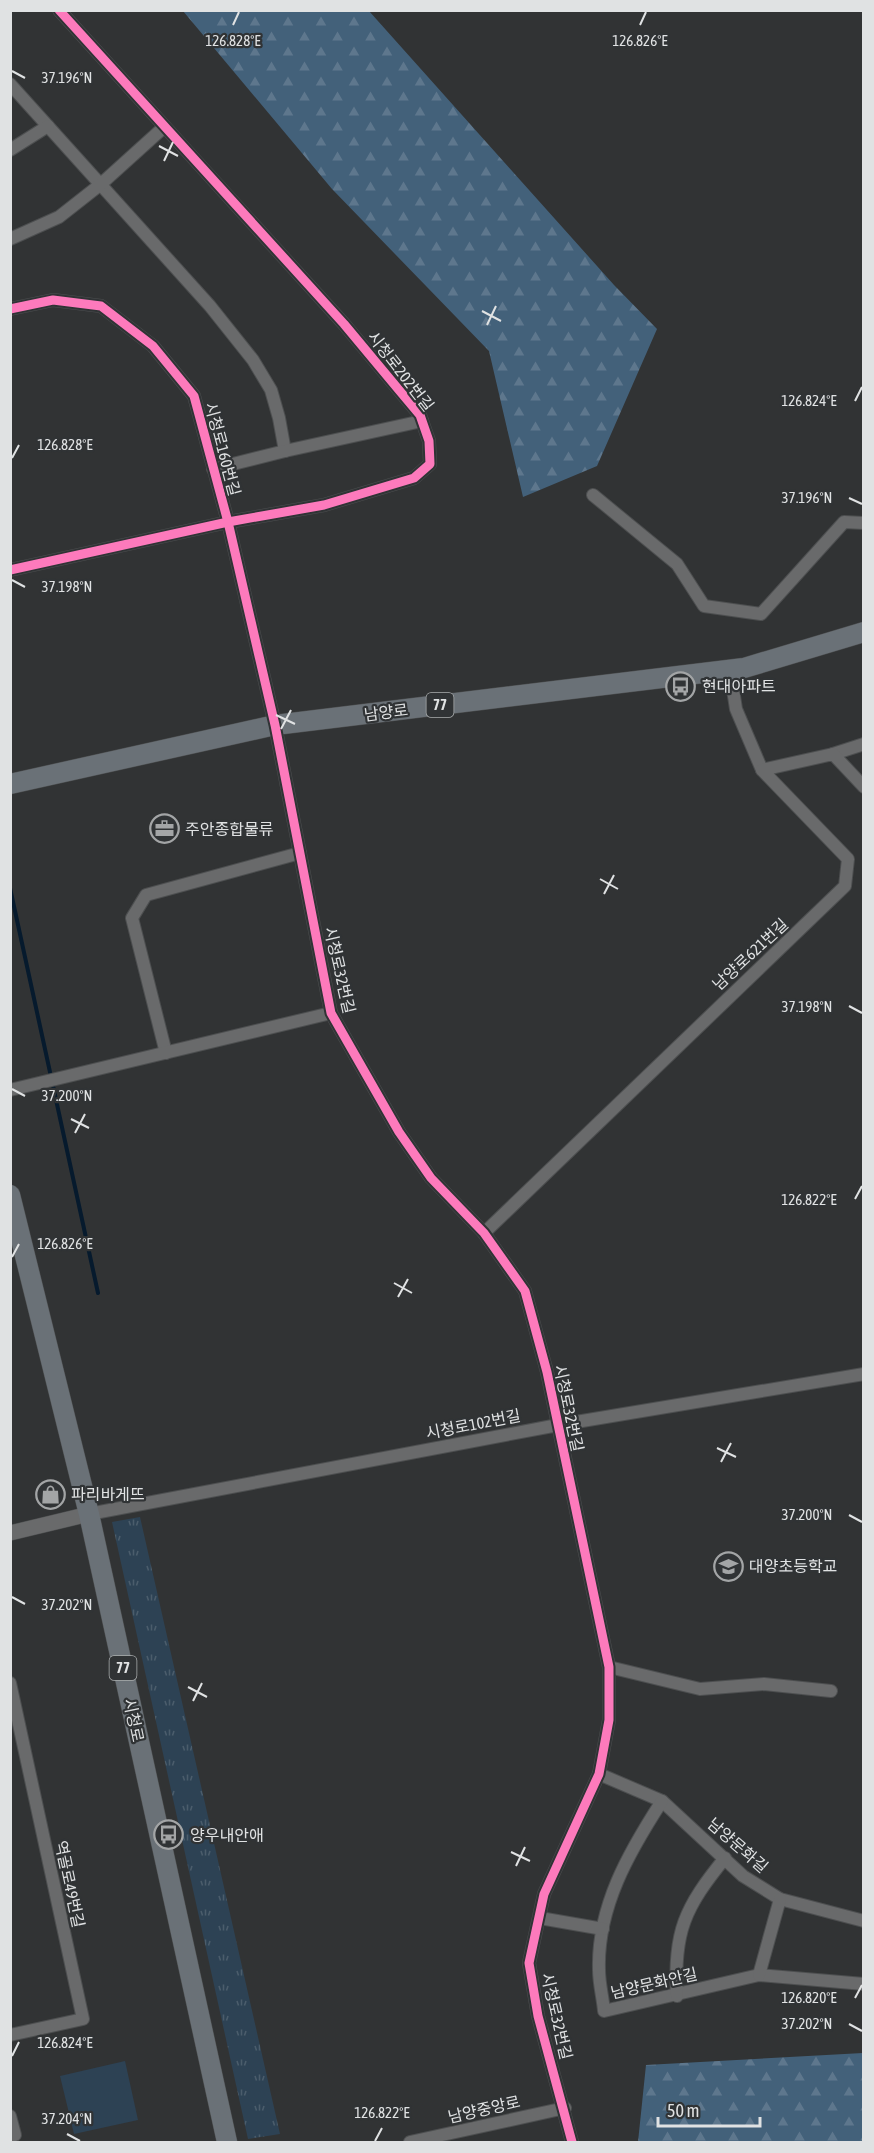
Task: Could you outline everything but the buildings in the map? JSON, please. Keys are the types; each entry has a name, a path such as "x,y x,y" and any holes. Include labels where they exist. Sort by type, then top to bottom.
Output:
{"main road":[{"name":"남양로","path":"13,783 275,725 744,668 864,632"},
{"name":"시청로","path":"10,1195 89,1514 227,2142"}],"street":[{"name":"시청로202번길","path":"10,570 228,522 324,506 414,478 430,464 429,441 420,415 344,324 163,128 59,10"},
{"path":"10,84 210,306 253,360 271,390 285,451"},
{"path":"10,150 48,126"},
{"path":"10,239 59,217 163,128"},
{"name":"시청로160번길","path":"10,309 53,300 101,306 153,346 194,396 228,522 275,725"},
{"path":"213,469 422,422"},
{"path":"593,495 677,564 704,606 761,614 844,522 864,523"},
{"path":"730,670 736,709 762,770 834,754 864,744"},
{"name":"시청로32번길","path":"275,725 332,1013 399,1132 418,1160 431,1178 484,1233 525,1291 558,1425 609,1667 609,1720 599,1774 544,1894 529,1963 538,2016 565,2108 572,2142"},
{"path":"834,754 864,787"},
{"name":"남양로621번길","path":"484,1233 845,886 848,859 762,770"},
{"path":"166,1053 132,918 146,895 300,853"},
{"path":"10,1090 332,1013"},
{"name":"시청로102번길","path":"89,1514 558,1425 864,1374"},
{"path":"10,1533 89,1514"},
{"path":"609,1667 700,1689 764,1684 831,1691"},
{"name":"역골로49번길","path":"10,1683 82,2019 10,2035"},
{"name":"남양문화길","path":"599,1774 662,1801 743,1876 780,1899 864,1921"},
{"name":"남양문화안길","path":"662,1801 634,1844 611,1894 603,1929 599,1970 604,2011 677,1996 759,1975 864,1984"},
{"path":"677,1996 675,1959 682,1926 702,1887 725,1858"},
{"path":"759,1975 780,1899"},
{"path":"540,1918 603,1929"},
{"name":"남양중앙로","path":"410,2142 565,2108"},
{"path":"10,2116 15,2135 10,2136"}],"green space":[{"path":"183,11 369,11 614,285 657,329 597,466 523,497 489,351 332,189"},
{"path":"140,1517 280,2134 248,2139 112,1522"},
{"path":"863,2053 863,2142 638,2142 646,2065"},
{"path":"125,2061 138,2120 74,2134 60,2076"}],"waterway":[{"path":"10,888 98,1293"}],"cycle path":[{"path":"10,570 228,522 324,505 414,478 430,464 429,441 420,415 344,324 59,10"},
{"path":"10,309 53,300 101,306 153,346 194,396 228,522 275,725 331,1013 399,1132 431,1178 484,1233 525,1291 547,1372 609,1667 609,1720 599,1774 544,1894 529,1963 538,2016 572,2142"}],"place":[{"name":"현대아파트","path":"681,686"},
{"name":"주안종합물류","path":"164,829"},
{"name":"파리바게뜨","path":"50,1494"},
{"name":"대양초등학교","path":"728,1566"},
{"name":"양우내안애","path":"169,1835"}]}
